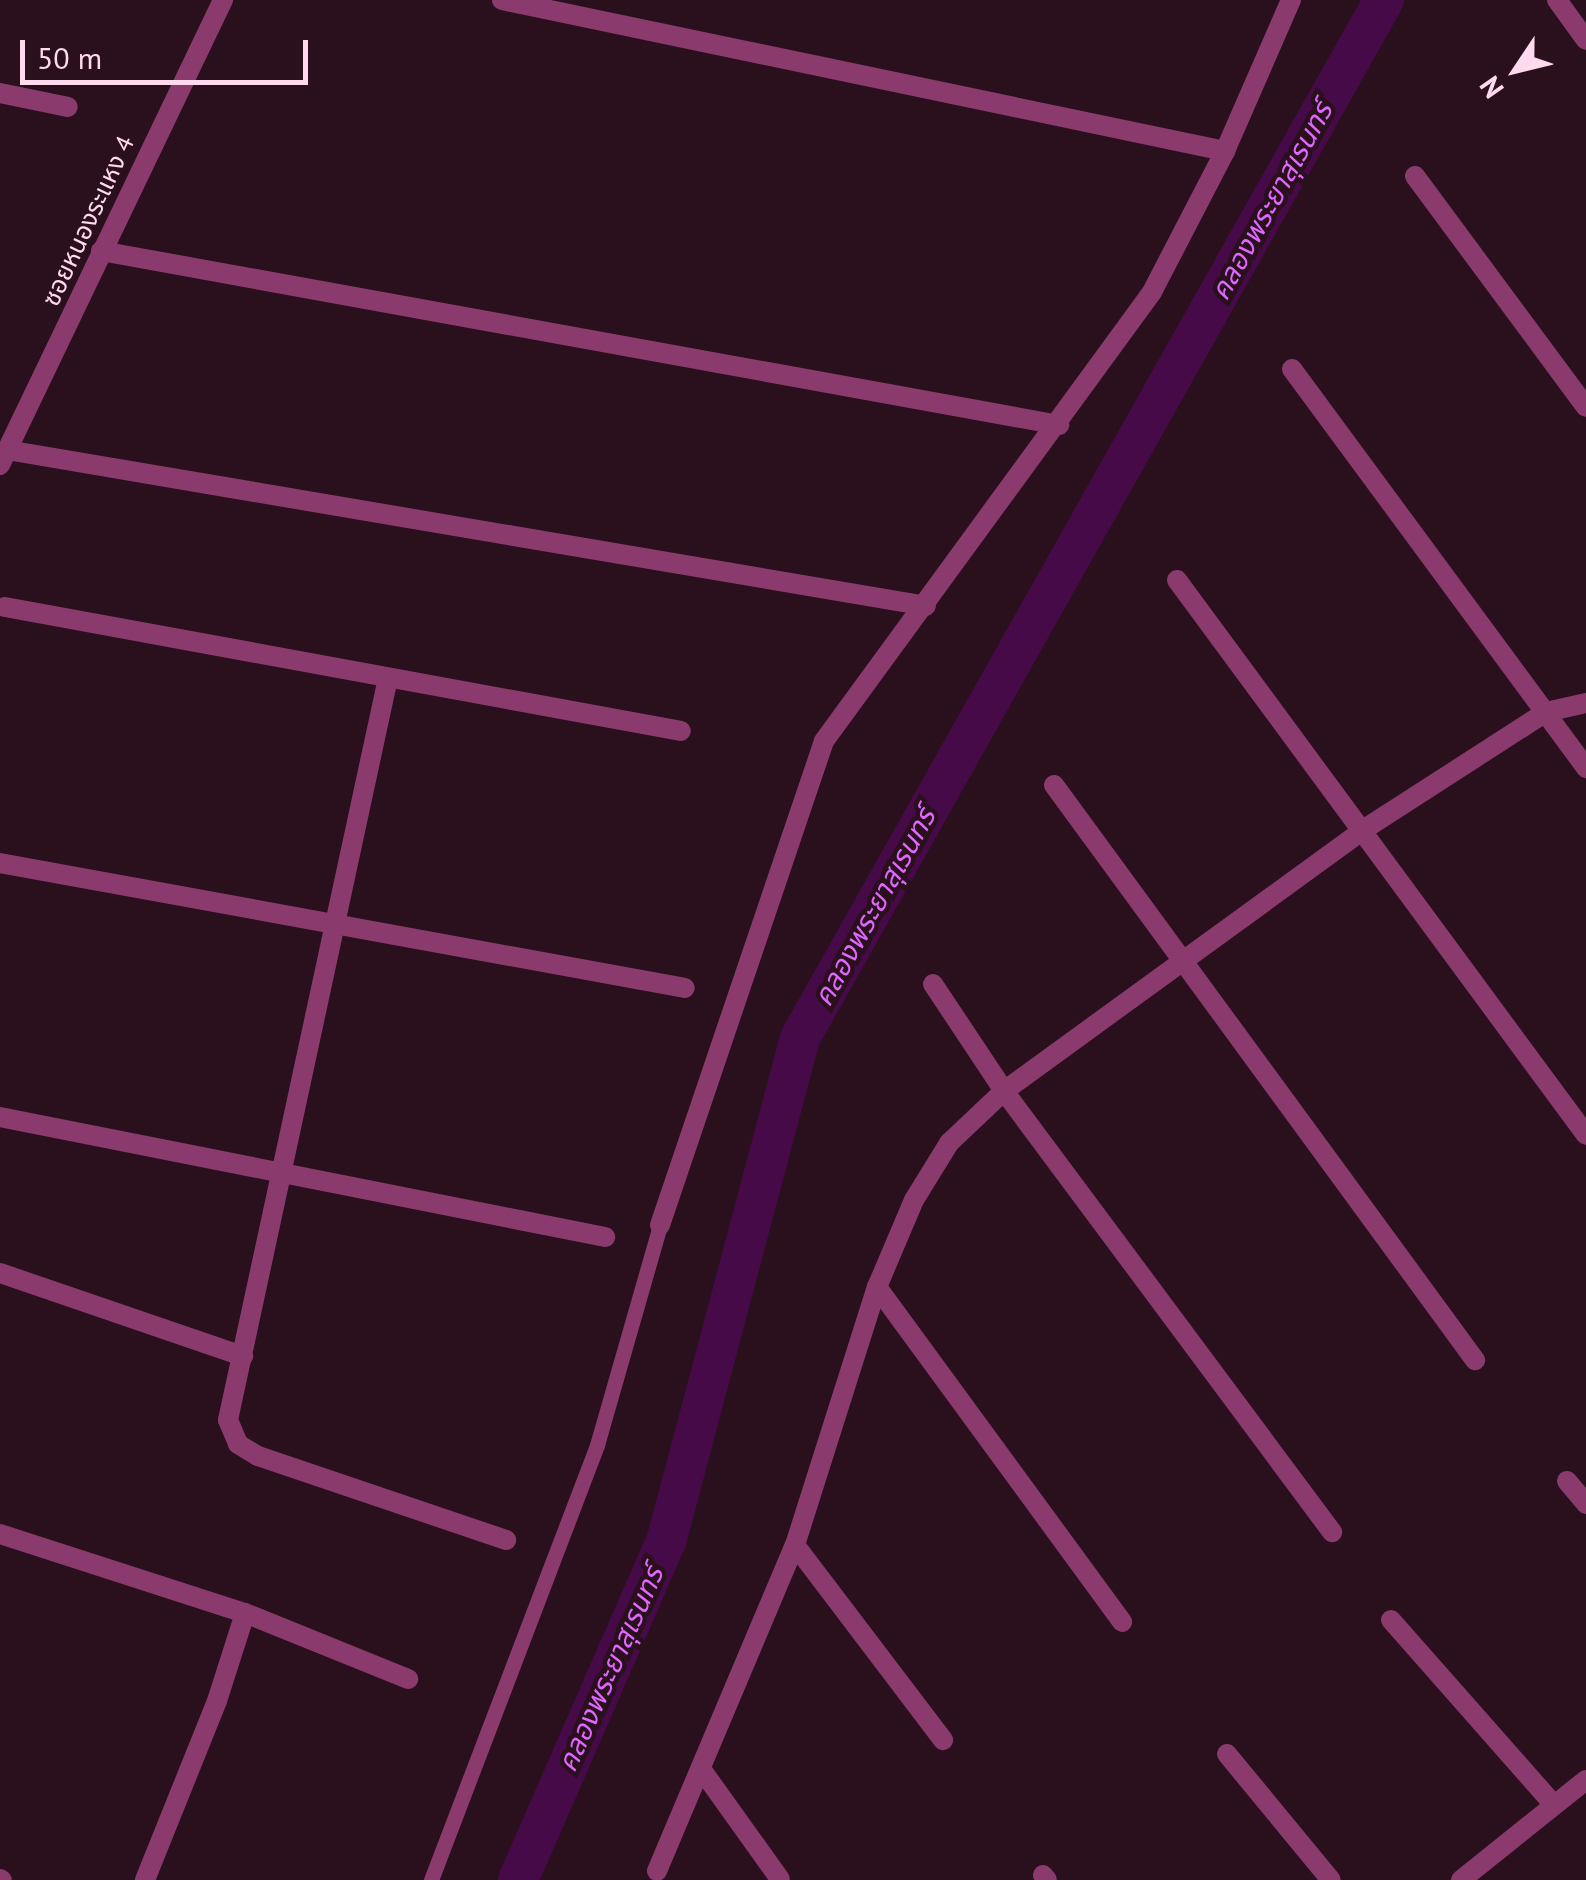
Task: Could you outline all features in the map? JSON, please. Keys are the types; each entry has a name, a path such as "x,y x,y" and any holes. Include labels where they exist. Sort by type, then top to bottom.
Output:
{"street":[{"name":"ซอยหนองระแหง 4","path":"3,457 223,0"},
{"path":"502,0 1225,151"},
{"path":"660,1225 824,741 1059,425 1152,292 1225,151 1291,0"},
{"path":"1557,0 1586,40"},
{"path":"0,93 68,107"},
{"path":"1415,176 1586,407"},
{"path":"101,251 1059,425"},
{"path":"1292,368 1586,768"},
{"path":"3,457 926,606"},
{"path":"1177,580 1586,1135"},
{"path":"5,606 682,731"},
{"path":"388,678 339,924 228,1420 238,1444 258,1456 506,1540"},
{"path":"657,1871 704,1773 795,1544 877,1288 914,1200 949,1143 1004,1091 1363,830 1546,712 1586,702"},
{"path":"1054,785 1475,1360"},
{"path":"0,862 685,988"},
{"path":"933,984 1004,1091 1332,1532"},
{"path":"0,1117 605,1237"},
{"path":"0,1274 243,1356"},
{"path":"877,1288 1122,1622"},
{"path":"1566,1481 1586,1504"},
{"path":"0,1534 245,1613 408,1679"},
{"path":"795,1544 943,1740"},
{"path":"145,1880 218,1701 245,1613"},
{"path":"1391,1620 1553,1804"},
{"path":"1227,1754 1331,1880"},
{"path":"704,1773 780,1879"},
{"path":"1461,1880 1586,1780"}],"lane":[{"path":"431,1880 597,1444 660,1225"}],"waterway":[{"name":"คลองพระยาสุเรนทร์","path":"518,1880 666,1542 800,1038 1384,0"}]}
